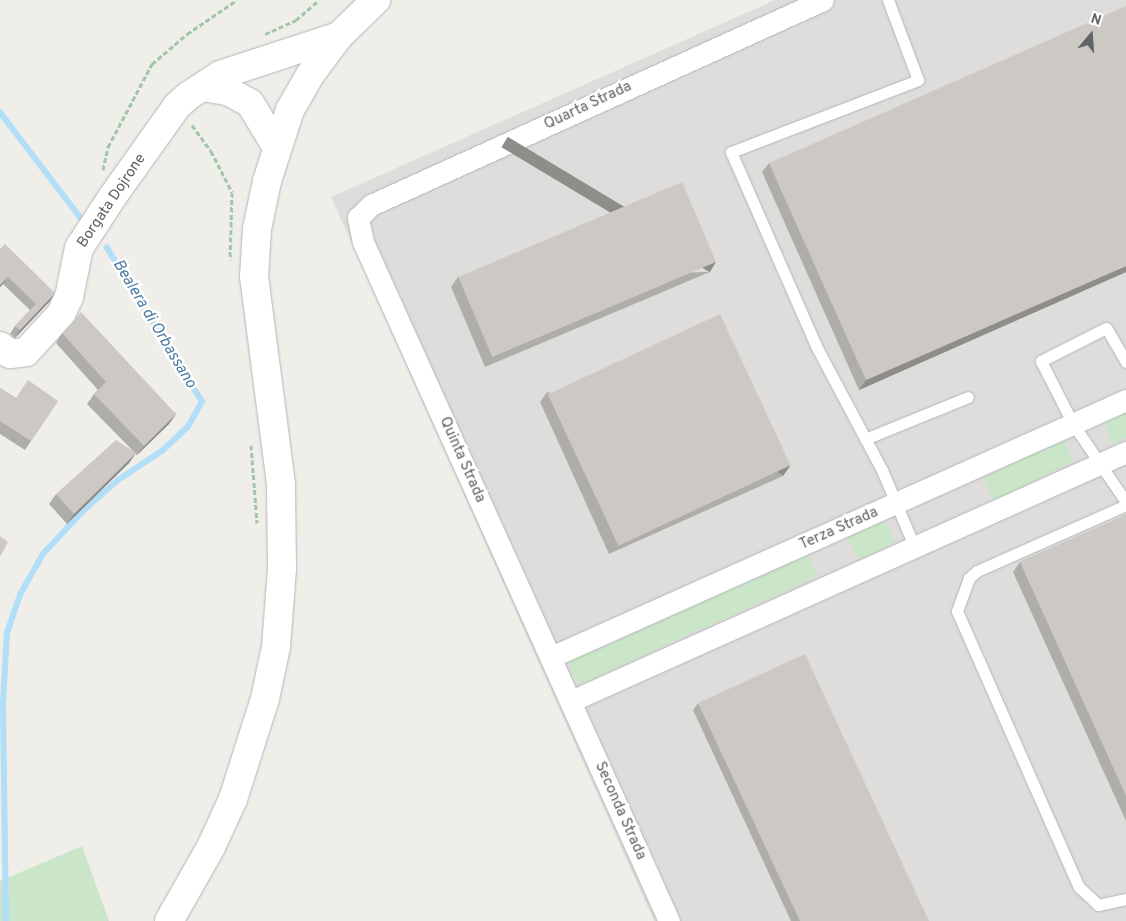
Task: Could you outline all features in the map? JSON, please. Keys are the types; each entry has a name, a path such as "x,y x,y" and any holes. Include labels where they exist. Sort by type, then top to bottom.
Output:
{"street":[{"path":"169,921 211,847 233,799 265,699 276,648 282,569 281,484 254,277 258,229 276,146 290,110 310,75 339,36 376,0"},
{"name":"Quarta Strada","path":"358,218 371,205 823,0"},
{"name":"Borgata Dojrone","path":"0,346 10,354 26,352 61,314 69,297 79,248 113,196 177,106 220,75 339,36"},
{"path":"202,87 228,91 250,103 276,146"},
{"name":"Quinta Strada","path":"358,218 363,242 571,701"},
{"name":"Terza Strada","path":"551,657 1126,400"},
{"path":"571,701 1126,452"},
{"name":"Seconda Strada","path":"571,701 669,921"}],"lane":[{"path":"888,0 918,80 731,152 816,346 882,470 915,548"},
{"path":"1126,362 1106,328 1041,361 1073,424 1126,504 977,571 969,578 960,597 958,611 1079,888 1098,905 1126,899"},
{"path":"864,439 968,397"}],"path":[{"path":"113,196 104,182 102,167 108,147 152,64 187,34 237,0"},
{"path":"177,106 211,151 232,192 230,267"},
{"path":"251,442 257,526"}],"shaded area":[{"path":"775,0 1126,0 1126,921 654,921 331,197"}],"green space":[{"path":"1126,411 1126,438 1113,444 1104,421"},
{"path":"1063,439 1074,461 994,500 983,478"},
{"path":"884,519 895,541 858,559 847,537"},
{"path":"807,553 818,576 583,683 575,679 570,669 572,659"},
{"path":"82,846 109,921 0,921 0,881"}],"building":[{"path":"1126,6 1126,266 866,380 769,163"},
{"path":"682,182 716,262 492,357 458,277"},
{"path":"5,244 55,293 20,330 15,326 36,304 8,277 0,285 0,249"},
{"path":"81,312 176,414 144,446 94,394 106,382 62,333"},
{"path":"720,314 791,465 618,546 548,394"},
{"path":"28,380 58,401 31,441 0,421 0,388 16,398"},
{"path":"116,440 136,453 74,514 56,494"},
{"path":"1126,515 1126,796 1020,562"},
{"path":"0,536 8,542 0,557"},
{"path":"805,654 929,921 800,921 698,703"}],"waterway":[{"name":"Bealera di Orbassano","path":"0,112 81,218"},
{"name":"Bealera di Orbassano","path":"6,921 3,704 7,633 20,595 43,554 83,511 118,480 162,451 188,427 202,402 107,248"}]}
